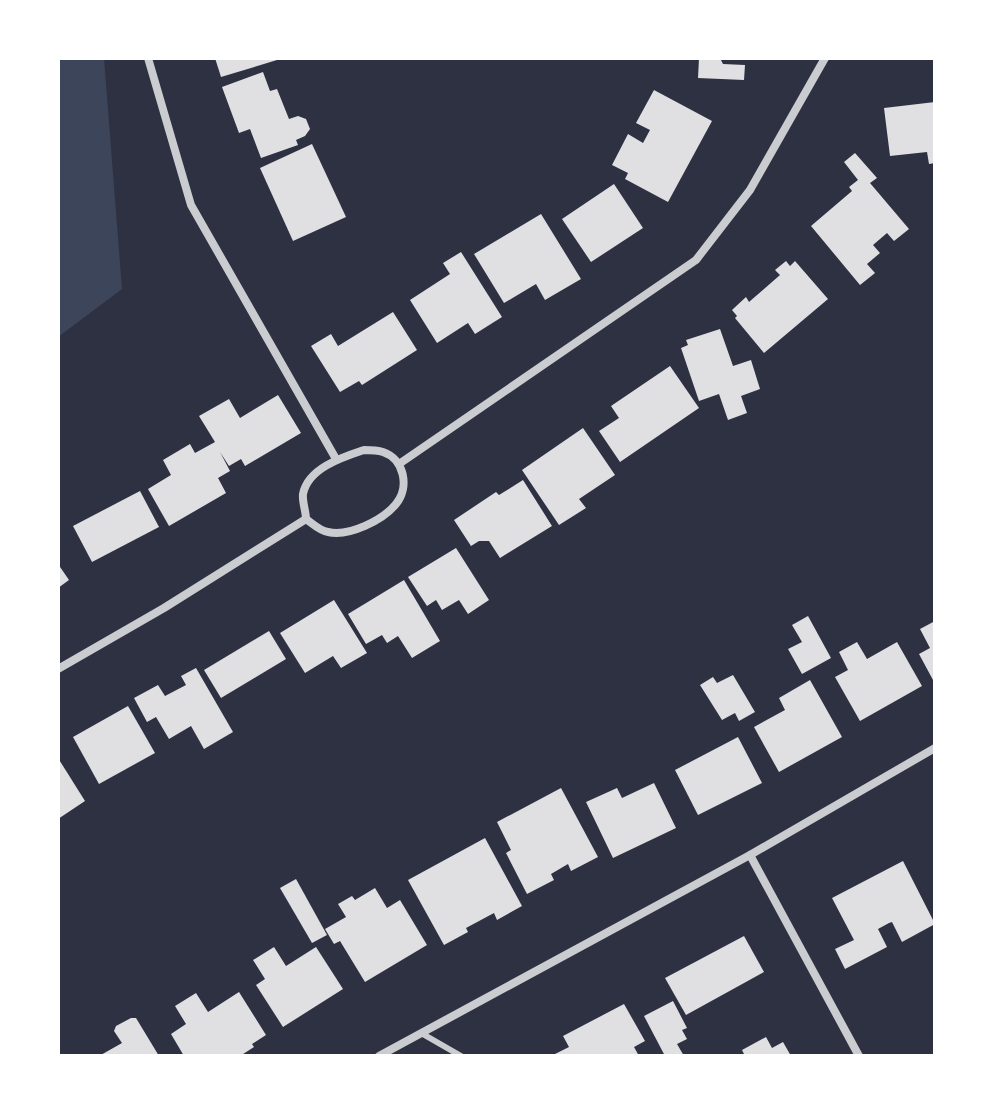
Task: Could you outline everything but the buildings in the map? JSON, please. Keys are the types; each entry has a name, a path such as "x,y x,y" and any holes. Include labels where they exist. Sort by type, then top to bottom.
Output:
{"street":[{"path":"148,58 191,205 336,459"},
{"path":"399,464 696,260 750,190 825,58"},
{"path":"364,450 383,452 399,464 405,482 397,503 377,519 343,533 325,532 306,519 303,492 317,471 336,459 364,450"},
{"path":"58,669 164,608 306,519"},
{"path":"379,1056 750,855 935,748"},
{"path":"750,855 859,1056"}],"lane":[{"path":"421,1033 461,1056"}],"shaded area":[{"path":"58,58 104,58 122,289 58,337"}]}
